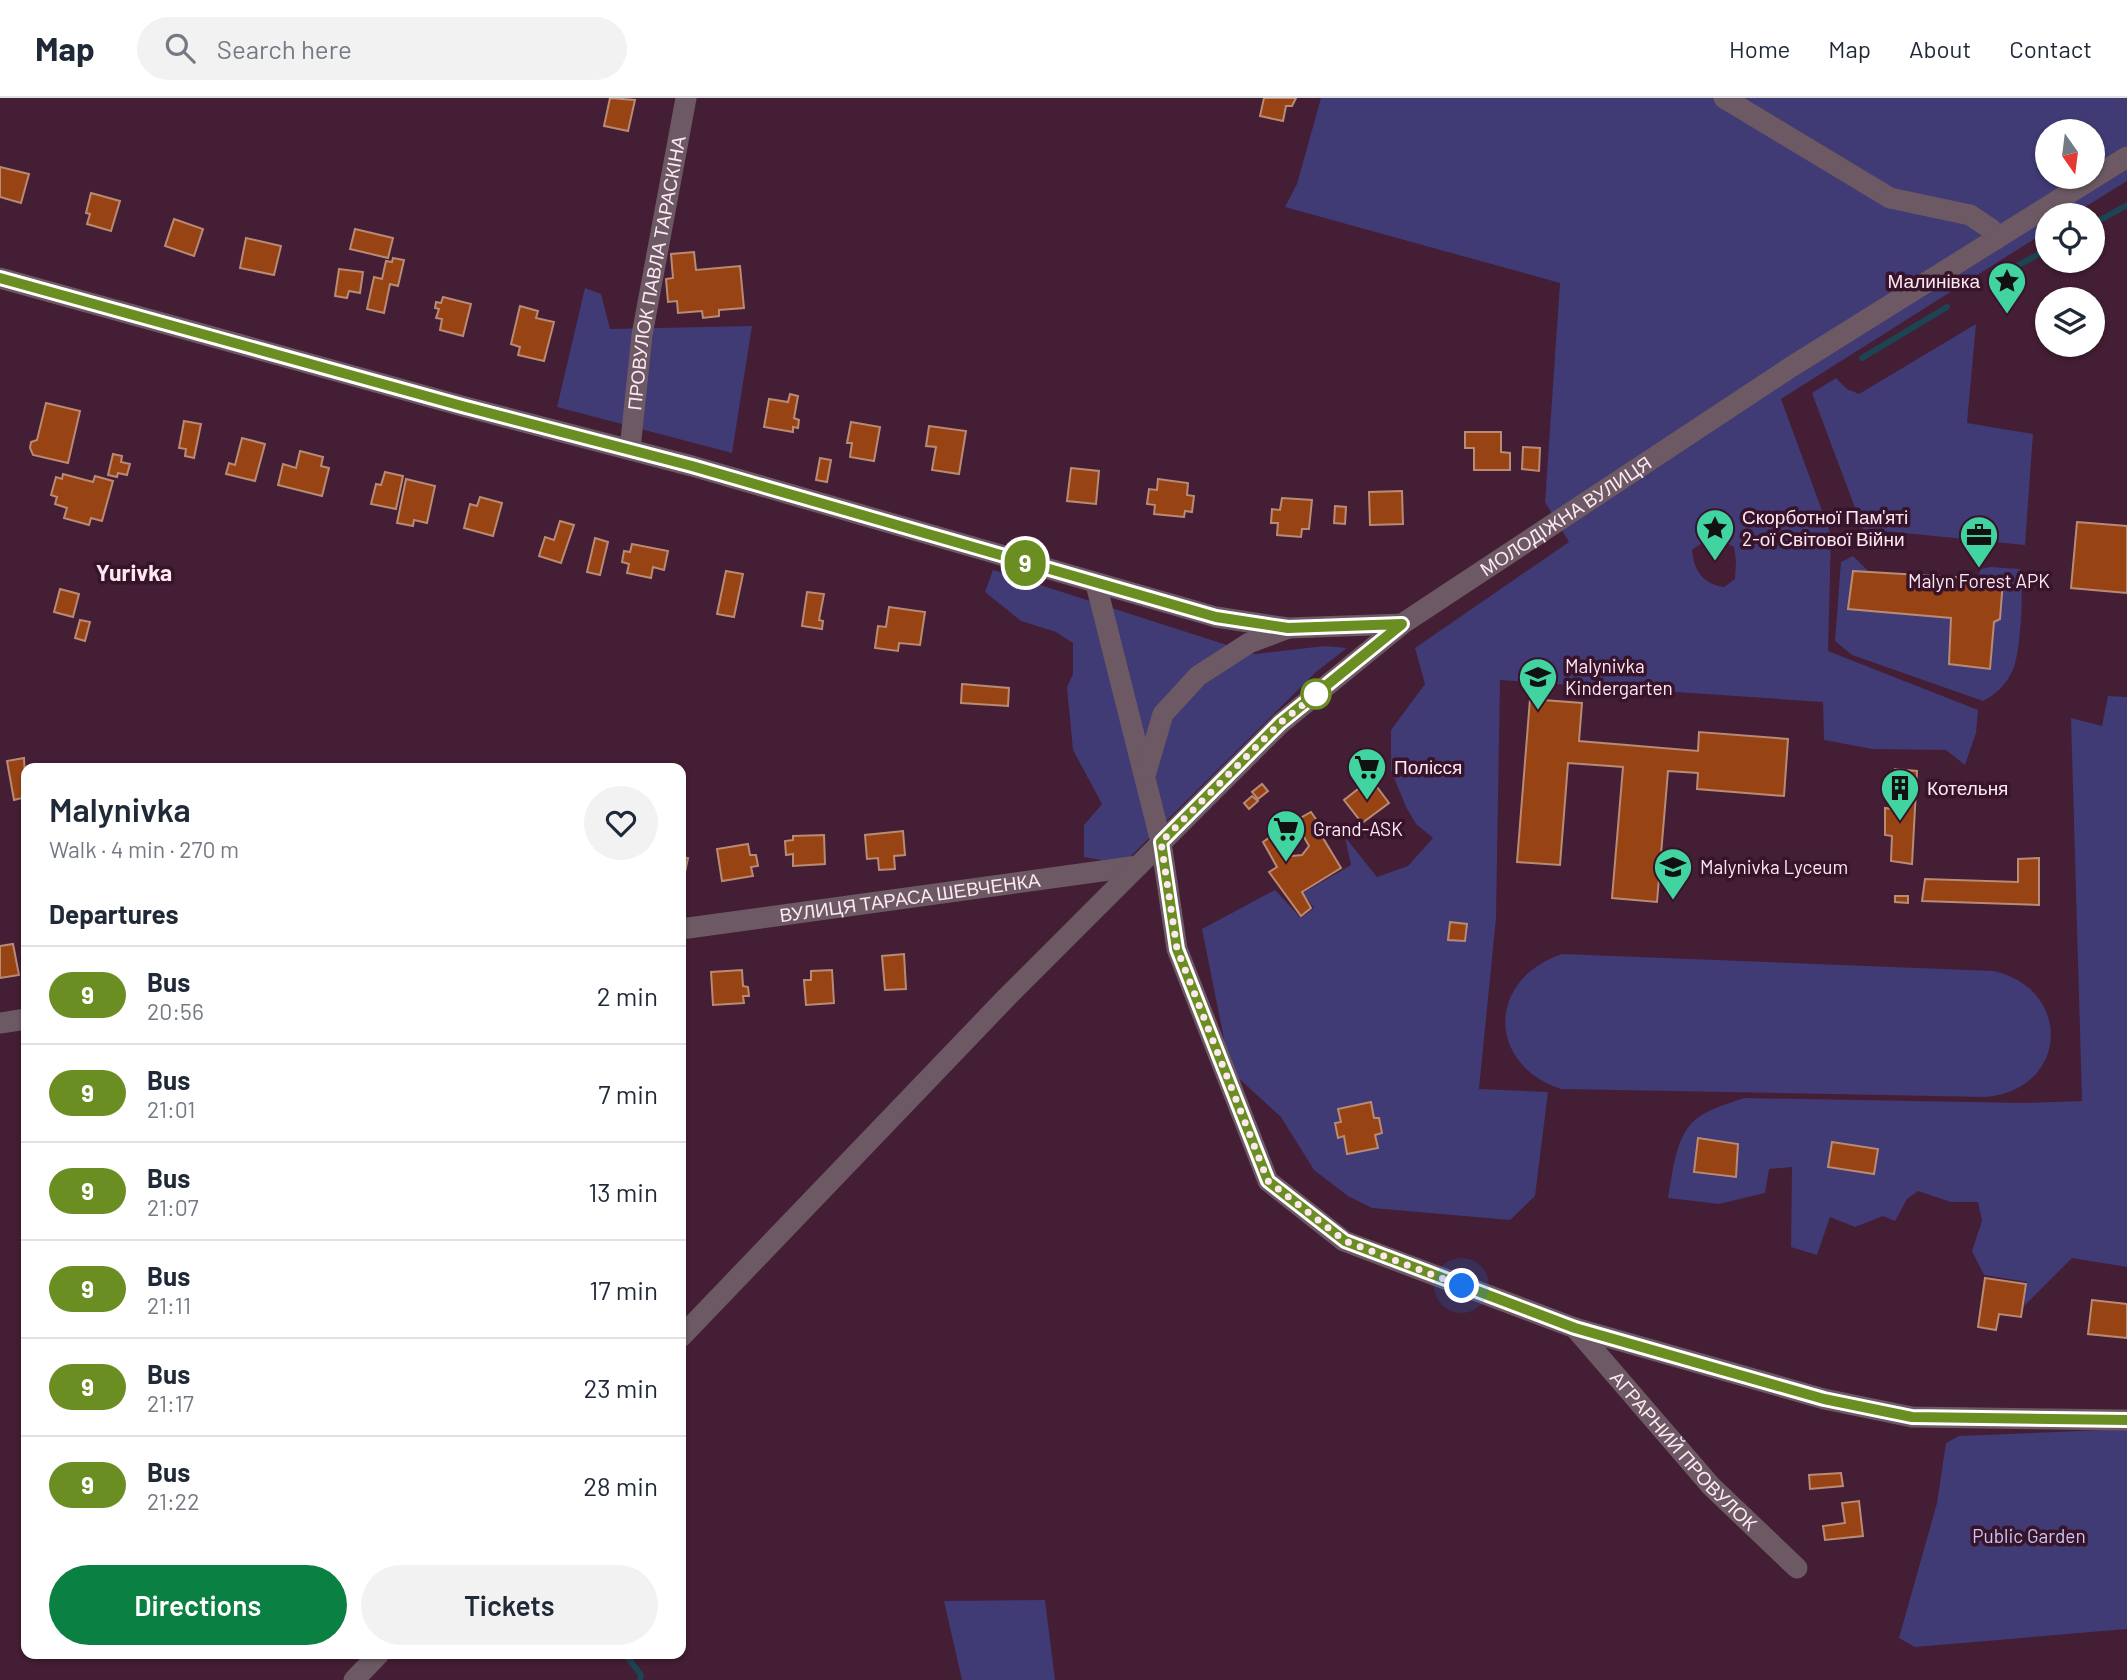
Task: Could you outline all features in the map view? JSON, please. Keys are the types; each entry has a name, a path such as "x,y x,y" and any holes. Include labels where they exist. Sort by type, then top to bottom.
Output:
{"street":[{"name":"ПРОВУЛОК ПАВЛА ТАРАСКІНА","path":"630,449 642,335 686,98"},
{"path":"1724,98 1890,198 1970,215 1991,229 1996,239"},
{"name":"МОЛОДІЖНА ВУЛИЦЯ","path":"686,1332 1057,946 1280,723 1402,624 1785,371 2127,157"},
{"path":"0,278 462,406 630,449 1216,617 1288,628 1402,624"},
{"path":"1096,584 1161,842 1177,949 1268,1181 1345,1241 1575,1328 1824,1399 1912,1417 2127,1420"},
{"path":"1145,774 1163,714 1198,676 1249,643 1288,628"},
{"name":"ВУЛИЦЯ ТАРАСА ШЕВЧЕНКА","path":"686,928 1138,866"},
{"path":"0,1023 21,1020"},
{"name":"АГРАРНИЙ ПРОВУЛОК","path":"1575,1328 1711,1486 1797,1568"},
{"path":"354,1680 374,1659"}],"green space":[{"path":"1321,98 2127,98 2127,181 2091,203 2035,203 2035,239 1781,399 1831,535 1828,651 1978,710 1976,733 1965,765 1946,750 1872,749 1824,740 1823,702 1500,680 1496,918 1479,1089 1548,1092 1535,1196 1510,1220 1372,1208 1348,1196 1314,1170 1281,1117 1235,1075 1228,1059 1202,929 1275,890 1301,918 1314,908 1303,893 1351,865 1345,837 1377,877 1408,866 1433,838 1416,824 1391,770 1391,730 1425,684 1415,648 1569,542 1545,502 1560,283 1285,207 1297,184","holes":["1721,540 1734,547 1735,579 1724,587 1705,580 1697,570 1692,550 1705,541"]},
{"path":"585,288 601,294 610,329 752,326 732,453 557,407"},
{"path":"1976,324 1967,423 2033,434 2025,545 1863,529 1812,393 1836,378 1847,389 1859,394"},
{"path":"1853,556 1869,572 1853,571 1848,609 1994,622 2000,618 2003,580 1977,578 1981,569 2020,569 2022,603 2019,643 2013,670 2003,686 1983,701 1852,655 1835,641 1841,562"},
{"path":"993,570 1255,654 1325,646 1347,648 1316,672 1123,864 1084,857 1084,825 1102,804 1073,750 1067,687 1073,674 1073,643 1056,632 1021,621 985,592"},
{"path":"2108,696 2127,697 2127,1267 2072,1258 2024,1306 2027,1282 1984,1275 1972,1251 1982,1221 1978,1202 1951,1202 1918,1191 1907,1199 1895,1221 1883,1216 1855,1227 1830,1217 1817,1255 1791,1247 1792,1167 1769,1169 1765,1193 1719,1204 1668,1198 1678,1150 1690,1125 1708,1111 1744,1098 2024,1103 2082,1101 2071,718 2102,726"},
{"path":"1562,954 1994,971 2020,982 2038,998 2048,1017 2051,1038 2046,1059 2033,1077 2013,1090 1986,1097 1561,1089 1536,1077 1519,1061 1509,1042 1505,1021 1509,1001 1520,982 1537,966"},
{"name":"Public Garden","path":"2127,1429 2127,1629 1915,1647 1899,1638 1937,1503 1946,1443 1959,1436"},
{"path":"1045,1600 1055,1680 962,1680 944,1601"}],"building":[{"path":"610,98 635,100 628,131 604,126"},
{"path":"1264,98 1296,98 1292,106 1286,106 1283,121 1260,116"},
{"path":"0,167 29,174 21,203 0,197"},
{"path":"91,193 120,201 111,231 87,224 90,214 86,213"},
{"path":"174,219 203,229 194,256 165,246"},
{"path":"355,229 393,238 388,258 350,249"},
{"path":"246,238 281,246 274,275 240,268"},
{"path":"694,252 696,270 740,266 744,308 719,310 719,316 703,318 702,311 678,313 677,301 668,302 666,279 673,278 671,254"},
{"path":"393,258 404,260 398,286 390,284 384,313 367,309 374,277 382,279 386,261 392,262"},
{"path":"339,269 363,272 360,293 349,291 347,298 335,296"},
{"path":"443,297 471,304 463,336 440,330 442,319 436,318 439,309 435,308 436,302 441,303"},
{"path":"520,306 538,311 536,318 554,322 544,361 518,355 520,347 511,344"},
{"path":"790,394 798,396 794,418 799,420 798,428 793,427 793,432 764,427 769,399 788,402"},
{"path":"46,403 80,411 68,463 33,455 30,448 31,442 37,440"},
{"path":"184,421 201,424 194,458 185,456 186,449 179,448"},
{"path":"851,422 880,427 874,461 850,457 852,443 847,443"},
{"path":"929,426 966,431 959,474 932,470 936,447 926,446"},
{"path":"1465,432 1501,432 1501,452 1510,453 1510,470 1474,470 1474,448 1465,448"},
{"path":"242,438 265,444 255,481 226,474 229,463 235,465"},
{"path":"1523,447 1540,448 1539,471 1522,469"},
{"path":"300,451 323,457 321,466 329,468 322,496 278,485 283,464 296,468"},
{"path":"113,454 122,456 121,462 130,464 127,475 108,475"},
{"path":"820,458 831,460 827,482 816,480"},
{"path":"1071,468 1099,471 1096,504 1067,501"},
{"path":"385,472 403,476 396,509 371,504 376,484 381,485"},
{"path":"63,474 93,482 95,476 113,481 102,521 91,518 89,525 64,518 67,508 55,504 57,497 51,495 56,477 62,479"},
{"path":"406,479 435,486 427,523 414,520 413,526 397,523"},
{"path":"1158,479 1188,483 1187,495 1194,496 1192,512 1185,511 1184,517 1154,514 1155,505 1147,504 1149,489 1157,490"},
{"path":"1402,491 1403,524 1370,525 1369,492"},
{"path":"480,497 502,503 493,536 464,528 470,504 477,506"},
{"path":"1282,498 1312,500 1309,529 1302,529 1301,537 1277,535 1278,523 1271,523 1272,509 1280,510"},
{"path":"1335,506 1346,507 1345,524 1334,523"},
{"path":"560,521 574,525 561,563 539,556 545,537 554,540"},
{"path":"2077,522 2127,526 2127,593 2071,588"},
{"path":"595,538 608,542 600,575 587,572"},
{"path":"632,544 668,551 664,570 653,567 651,578 627,573 629,564 622,562 624,551 630,552"},
{"path":"726,571 743,574 734,617 717,614"},
{"path":"1853,571 2003,580 2000,619 1994,622 1990,669 1949,664 1951,618 1848,609"},
{"path":"60,589 79,594 73,617 54,612"},
{"path":"807,592 824,594 819,620 823,621 822,629 802,626"},
{"path":"889,607 925,612 920,645 899,643 898,651 875,648 878,626 886,627"},
{"path":"80,620 90,622 85,641 75,638"},
{"path":"962,684 1009,688 1008,706 961,703"},
{"path":"1530,699 1582,703 1579,741 1698,751 1699,732 1788,739 1784,796 1697,789 1698,773 1668,771 1657,902 1612,898 1623,767 1568,763 1560,865 1517,862"},
{"path":"24,758 24,763 21,763 21,798 14,800 7,761"},
{"name":"Котельня","path":"1895,769 1917,771 1912,864 1891,861 1892,836 1885,835 1885,808 1893,809"},
{"name":"Полісся","path":"1371,779 1389,803 1362,823 1344,800"},
{"path":"1262,784 1268,791 1258,799 1252,792"},
{"path":"1252,796 1258,801 1249,809 1244,803"},
{"path":"1311,812 1327,835 1323,838 1341,868 1302,892 1311,908 1301,916 1269,872 1277,867 1263,842 1278,831 1292,856 1302,855 1309,846 1295,821"},
{"path":"903,831 905,855 894,856 895,869 879,870 878,858 867,859 865,835"},
{"path":"824,835 825,864 793,866 793,854 786,855 785,841 793,840 793,836"},
{"path":"748,844 750,855 756,855 758,866 751,867 753,876 722,881 717,849"},
{"path":"2039,858 2039,905 1922,901 1925,879 2018,882 2018,859"},
{"path":"1895,896 1908,896 1908,903 1895,902"},
{"path":"1450,922 1467,924 1465,941 1448,940"},
{"path":"13,944 19,975 0,978 0,946"},
{"path":"904,954 906,989 885,990 882,956"},
{"path":"742,970 743,986 748,987 749,996 743,996 744,1003 713,1005 711,972"},
{"path":"832,970 834,1003 806,1005 804,980 811,980 811,971"},
{"path":"1371,1102 1374,1118 1379,1118 1382,1133 1375,1135 1378,1148 1347,1154 1344,1136 1338,1138 1335,1123 1341,1122 1338,1109"},
{"path":"1698,1138 1738,1144 1736,1177 1694,1172"},
{"path":"1832,1142 1878,1149 1874,1174 1828,1167"},
{"path":"1985,1278 2026,1284 2021,1317 1999,1314 1996,1330 1978,1327"},
{"path":"2092,1300 2127,1304 2127,1338 2088,1334"},
{"path":"1841,1473 1843,1486 1810,1489 1809,1475"},
{"path":"1859,1501 1863,1536 1825,1540 1823,1526 1845,1523 1842,1503"}],"waterway":[{"path":"2105,217 2127,205"},
{"path":"2015,267 2035,256"},
{"path":"1862,358 1947,307"},
{"path":"629,1659 641,1675 640,1680"}],"bus line":[{"name":"9","path":"0,278 462,406 692,466 1216,617 1288,628 1402,624 1280,723 1161,842 1177,949 1268,1181 1345,1241 1575,1328 1824,1399 1912,1417 2127,1420"}],"place":[{"name":"Малинівка","path":"2007,315"},
{"name":"Скорботної Пам'яті 2-ої Світової Війни","path":"1715,562"},
{"name":"Malyn Forest APK","path":"1979,569"},
{"name":"Malynivka Kindergarten","path":"1538,711"},
{"name":"Полісся","path":"1367,801"},
{"name":"Котельня","path":"1900,822"},
{"name":"Grand-ASK","path":"1286,863"},
{"name":"Malynivka Lyceum","path":"1673,901"}],"district":[{"name":"Yurivka","path":"134,573"}],"route":[{"path":"1316,694 1319,692 1280,723 1161,842 1177,949 1268,1181 1345,1241 1462,1286"}]}
